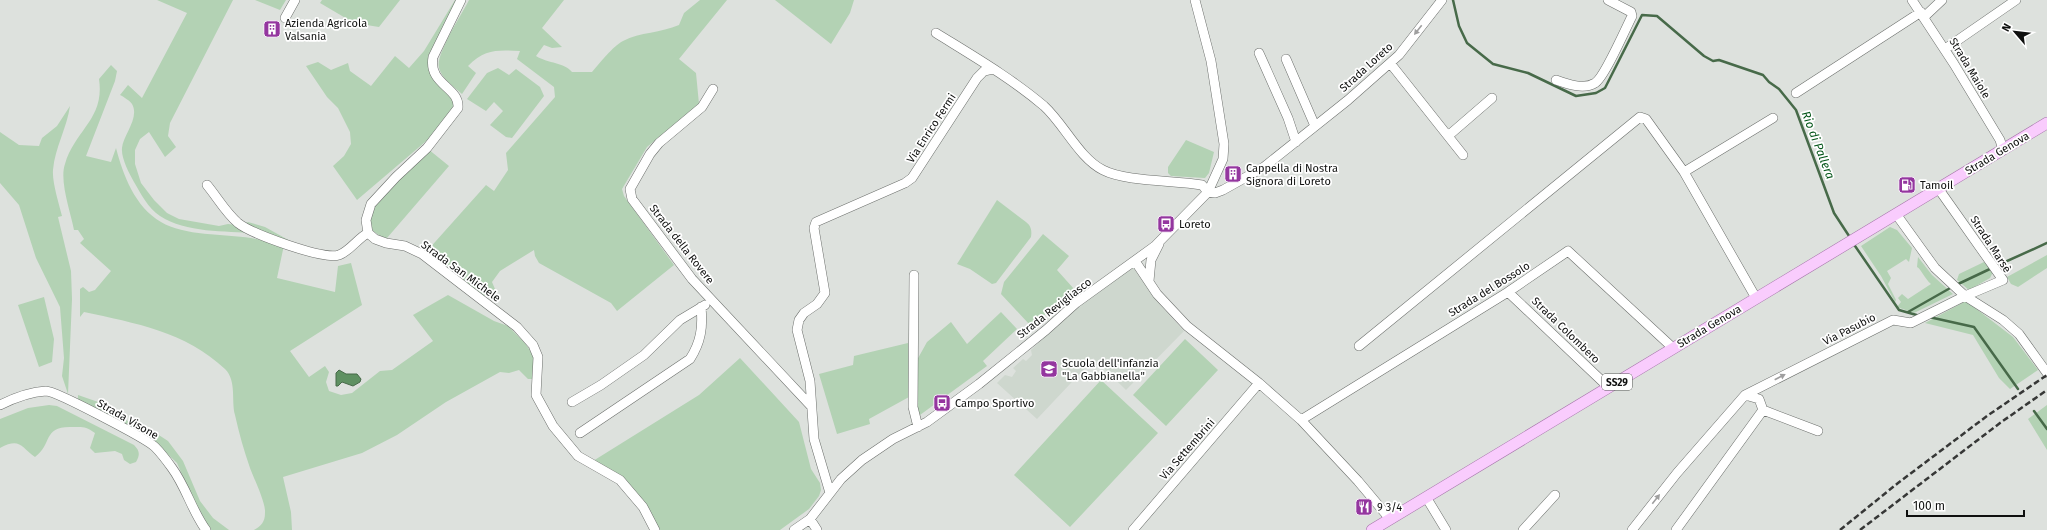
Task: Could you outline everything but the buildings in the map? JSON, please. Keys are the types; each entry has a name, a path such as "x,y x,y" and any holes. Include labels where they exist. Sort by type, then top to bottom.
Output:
{"main road":[{"name":"Strada Genova","path":"1372,530 2047,123"}],"street":[{"path":"285,18 295,0"},
{"path":"207,185 242,225 279,242 313,252 337,256 344,253 368,232 366,220 371,204 396,177 427,148 458,108 457,98 434,73 431,65 433,57 462,0"},
{"name":"Strada Revigliasco","path":"794,530 810,519 830,493 862,460 892,439 918,427 979,384 1046,330 1076,303 1135,261 1160,241 1208,192 1223,159 1224,144 1211,61 1195,0"},
{"name":"Strada Loreto","path":"1208,192 1215,193 1223,190 1264,167 1296,142 1390,64 1399,55 1442,0"},
{"path":"1556,80 1570,84 1588,86 1600,78 1632,16 1631,12 1608,0"},
{"name":"Strada Maiole","path":"1912,0 1945,49 2000,140 2003,150"},
{"path":"1796,93 1942,0"},
{"path":"1945,49 2016,0"},
{"path":"936,32 993,69 1045,108 1092,162 1103,171 1122,176 1202,185 1208,192"},
{"path":"1259,53 1288,118 1296,142"},
{"path":"1286,59 1315,126"},
{"path":"1390,64 1463,155"},
{"name":"Via Enrico Fermi","path":"811,406 810,381 797,330 802,316 817,304 824,293 814,236 816,222 905,183 912,178 977,78 984,71 993,69"},
{"name":"Strada della Rovere","path":"713,90 702,107 659,144 650,154 630,189 632,199 692,280 811,406"},
{"path":"1448,136 1492,98"},
{"path":"1359,346 1640,117 1646,119 1684,172 1756,298"},
{"path":"1684,172 1773,118"},
{"name":"Strada Marsè","path":"1938,188 2003,280 1962,293"},
{"path":"1896,214 1935,268 1962,293 2003,320 2019,334 2047,373"},
{"name":"Strada San Michele","path":"368,232 375,239 405,246 422,254 517,327 533,345 538,357 536,395 553,426 578,456 620,480 643,507 655,530"},
{"path":"1150,283 1151,260 1160,241"},
{"name":"Strada del Bossolo","path":"1301,420 1508,292 1568,252 1673,348"},
{"path":"1135,261 1162,300 1187,326 1259,383 1301,420 1390,519"},
{"path":"914,275 913,407 918,427"},
{"name":"Strada Colombero","path":"1508,292 1603,382 1607,388"},
{"name":"Via Pasubio","path":"1632,530 1677,473 1745,395 1893,320 1911,323 1931,313 1962,293"},
{"path":"572,402 644,355 680,320 704,306 703,321 697,348 690,359 580,433"},
{"name":"Via Settembrini","path":"1133,530 1259,383"},
{"name":"Strada Visone","path":"0,405 15,397 48,391 60,395 154,446 173,470 196,517 206,530"},
{"path":"1745,395 1759,399 1763,410 1818,432"},
{"path":"811,406 814,439 830,493"},
{"path":"1676,530 1763,410"},
{"path":"1523,530 1555,495"},
{"path":"1426,497 1446,530"},
{"path":"810,519 817,530"}],"shaded area":[{"path":"157,0 233,0 170,123 168,136 176,147 165,157 149,132 140,139 135,150 135,164 141,183 154,200 167,213 179,219 219,226 228,224 237,225 255,233 206,230 182,226 170,222 156,213 148,205 126,165 122,148 133,121 134,109 132,104 127,99 120,95 128,85 142,98 187,13"},
{"path":"255,0 286,0 280,10"},
{"path":"322,0 400,0 379,27 354,23 320,3"},
{"path":"455,0 458,0 428,60 429,70 453,101 453,110 438,131 357,200 333,166 344,156 351,144 350,132 338,108 327,97 306,66 318,62 331,70 348,63 350,71 371,86 395,56 409,68 424,51"},
{"path":"469,0 564,0 542,28 562,47 552,48 544,45 536,56 541,59 565,66 572,72 592,72 619,43 636,36 665,30 679,25 684,13 700,0 727,0 679,59 696,73 699,104 647,147 622,189 624,196 674,265 617,311 611,303 539,263 535,256 534,250 500,271 492,282 495,289 483,297 442,261 427,251 486,185 494,191 508,170 506,153 555,97 554,87 517,59 520,51 492,52 480,56 474,60 468,66 476,73 462,94 445,79 439,68 441,54 450,34"},
{"path":"775,0 854,0 850,13 831,44"},
{"path":"111,65 117,71 115,81 86,156 111,162 116,148 122,169 131,190 152,216 170,227 181,230 204,234 251,238 284,245 277,278 335,292 338,266 351,263 362,305 290,351 309,377 325,366 329,372 326,382 329,391 341,395 352,393 380,371 392,370 433,341 413,315 448,295 494,321 508,326 525,343 533,355 533,379 528,379 519,370 509,373 500,372 446,402 397,435 362,453 283,477 291,512 292,530 254,530 261,525 265,516 265,509 242,442 234,409 231,379 225,369 210,356 194,346 159,331 122,320 84,312 80,317 80,289 83,287 89,292 95,290 111,271 80,243 84,239 78,230 74,230 63,179 65,164 70,152 75,142 94,115 98,104 100,93 99,79"},
{"path":"498,68 509,75 516,69 540,87 544,96 512,138 506,137 490,125 503,111 494,102 486,111 467,99 487,73"},
{"path":"70,106 56,153 53,170 55,187 62,216 58,217 71,271 72,299 68,394 62,376 64,358 60,307 36,258 19,205 0,183 0,132 19,145 39,146 42,138 57,126"},
{"path":"1186,140 1214,152 1209,173 1205,178 1171,176 1168,173 1168,167"},
{"path":"428,149 449,166 387,238 382,237 373,231 370,221 374,207"},
{"path":"997,200 1029,225 1031,228 1031,237 996,283 992,284 970,269 957,264"},
{"path":"248,222 265,227 292,242 244,224"},
{"path":"1890,227 1897,230 1912,248 1909,262 1906,259 1887,271 1891,278 1888,284 1896,300 1895,302 1881,276 1861,246"},
{"path":"1043,234 1069,256 1057,270 1074,289 1033,325 1029,324 1001,294 1004,282"},
{"path":"2047,255 2047,268 2018,287 2011,284 2007,277"},
{"path":"1918,257 1932,275 1953,294 1914,313 1897,307 1901,302 1898,298 1902,294 1908,299 1931,284 1917,267"},
{"path":"1984,262 1993,272 1990,278 1969,290 1957,280 1959,274"},
{"path":"1132,266 1160,305 1184,331 1126,390 1093,358 1091,364 1087,366 1037,419 997,383 1005,375 1012,377 1016,371 1013,368 1023,359 1026,361 1032,355 1031,350 1071,312"},
{"path":"44,297 54,339 52,362 39,367 18,305"},
{"path":"1966,301 2013,337 2038,370 2010,389 1999,378 1973,335 1925,323"},
{"path":"1001,312 1017,329 983,361 987,366 920,415 918,413 917,360 927,342 951,322 967,344"},
{"path":"1185,339 1218,370 1166,426 1133,395"},
{"path":"908,343 909,397 869,419 870,424 837,434 819,374 853,365 854,356"},
{"path":"740,358 799,422 811,469 820,483 821,490 819,496 809,509 780,530 660,530 646,505 593,461 699,395"},
{"path":"339,370 346,374 357,374 361,379 360,382 353,386 342,382 336,386 336,373"},
{"path":"1101,380 1158,433 1070,527 1014,475"},
{"path":"78,395 101,403 132,424 145,426 168,441 183,461 200,501 213,518 229,530 209,530 189,491 177,463 159,446 78,401"},
{"path":"49,405 57,406 134,445 139,453 136,462 130,464 124,460 122,454 115,451 95,453 90,448 95,433 82,427 63,427 56,429 49,437 41,452 35,457 16,443 0,448 0,419 28,408"},
{"path":"2047,405 2047,450 2028,419"}],"waterway":[{"name":"Rio di Pallera","path":"1453,0 1459,26 1467,43 1493,64 1528,73 1576,96 1596,93 1605,88 1642,15 1657,16 1704,56 1713,61 1719,60 1763,75 1769,82 1779,89 1796,110 1834,213 1851,239"},
{"name":"Rio di Pallera","path":"1853,243 1899,310 1920,316"},
{"name":"Rio di Pallera","path":"1996,266 2047,243"},
{"name":"Rio di Pallera","path":"1956,285 1992,268"},
{"name":"Rio di Pallera","path":"1908,312 1952,287"},
{"name":"Rio di Pallera","path":"1929,317 1974,327 2018,389"},
{"name":"Rio di Pallera","path":"2034,411 2047,429"}],"railway":[{"path":"1840,530 1898,483 1987,416 2047,375"},
{"path":"1860,530 2000,423 2047,390"}],"place":[{"name":"Azienda Agricola Valsania","path":"272,29"},
{"name":"Cappella di Nostra Signora di Loreto","path":"1233,174"},
{"name":"Tamoil","path":"1907,185"},
{"name":"Loreto","path":"1166,224"},
{"name":"Scuola dell'infanzia \"La Gabbianella\"","path":"1049,369"},
{"name":"Campo Sportivo","path":"942,403"},
{"name":"9 3/4","path":"1364,507"}]}
